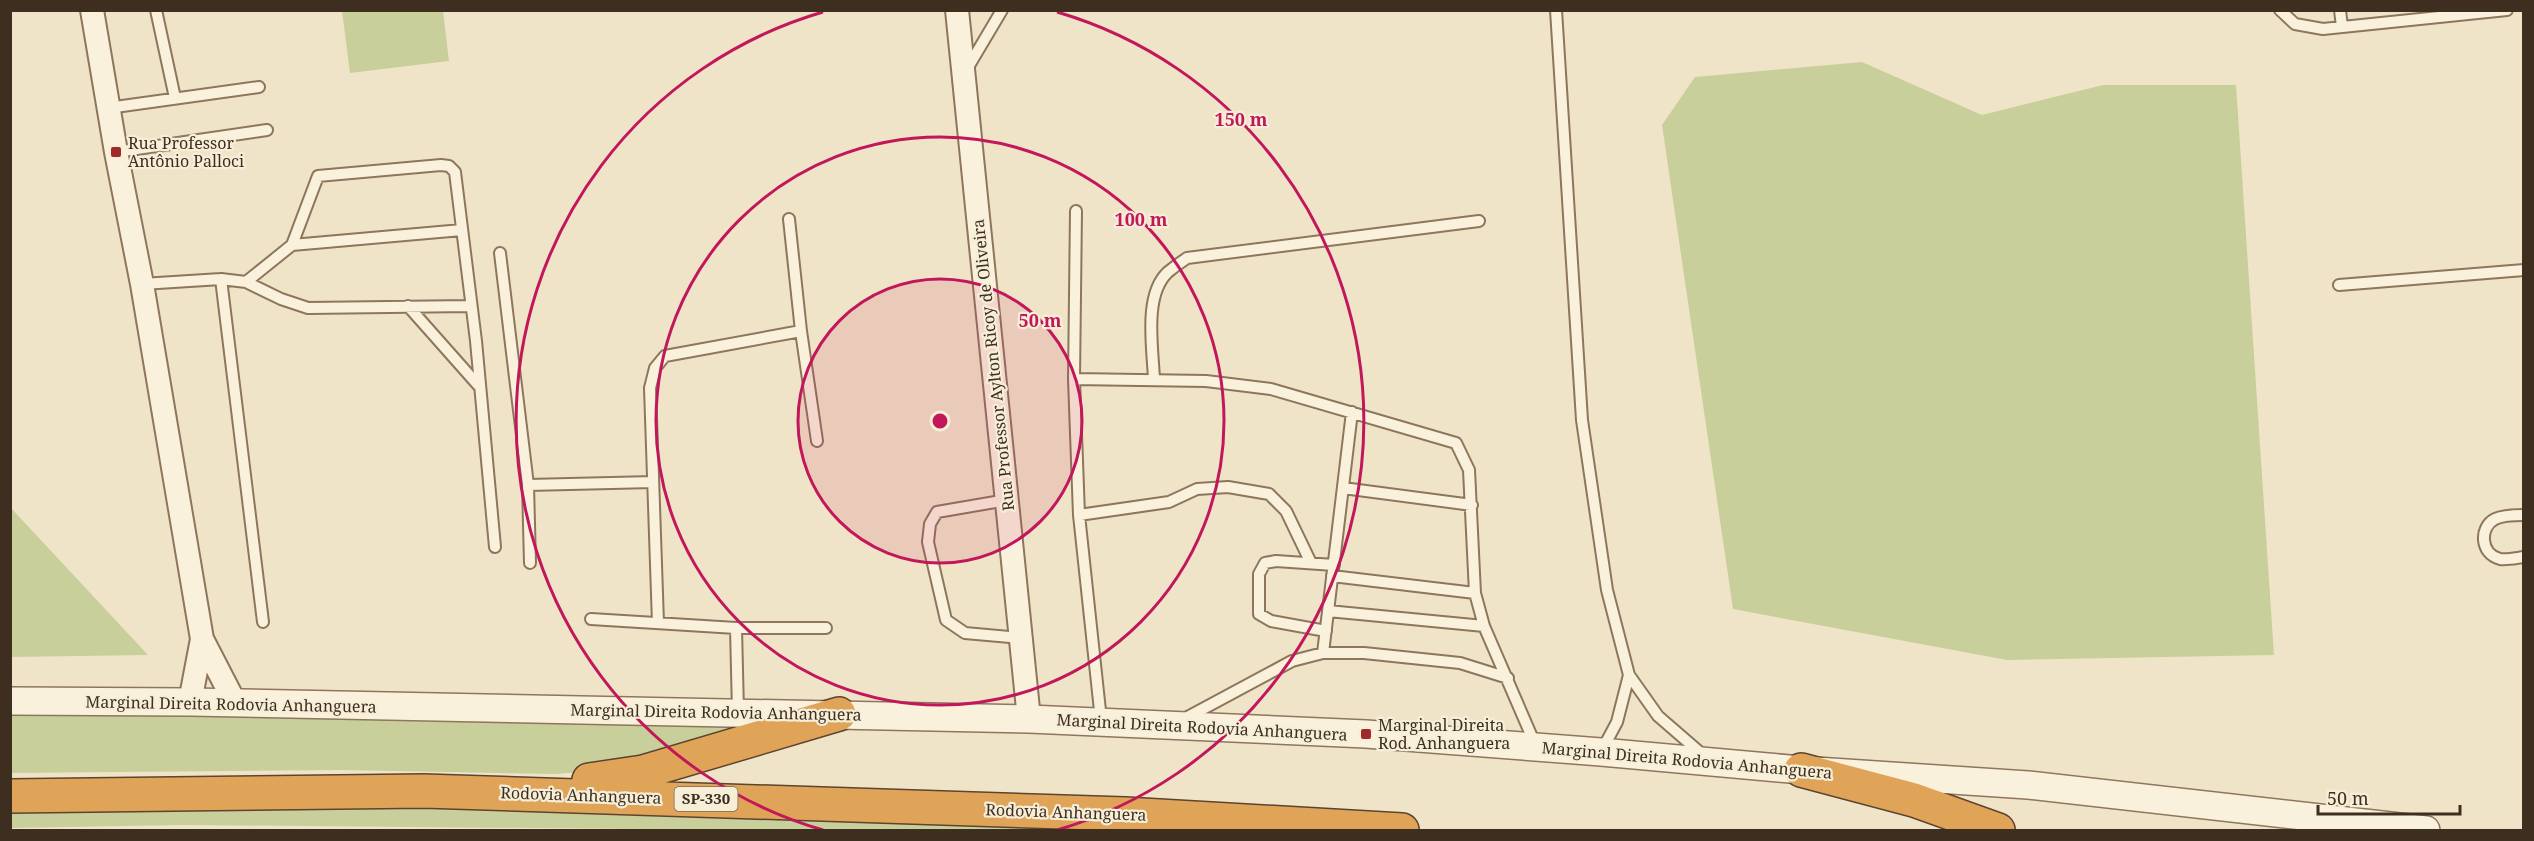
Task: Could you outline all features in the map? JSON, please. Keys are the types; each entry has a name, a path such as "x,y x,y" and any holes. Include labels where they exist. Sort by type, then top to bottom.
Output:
{"highway":[{"path":"424,791 611,778 643,772 839,714"},
{"path":"1801,770 1914,800 1998,831"},
{"name":"Rodovia Anhanguera","path":"10,796 424,791 1125,814 1402,831"}],"street":[{"path":"92,10 116,152 142,284 202,639 235,703"},
{"name":"Rua Professor Aylton Ricoy de Oliveira","path":"957,10 1029,719"},
{"path":"190,702 202,639"},
{"name":"Marginal Direita Rodovia Anhanguera","path":"10,701 190,702 839,714 1173,724 1366,735 1601,752 1801,770 2028,784 2426,831"}],"lane":[{"path":"156,10 175,98"},
{"path":"964,75 1002,10"},
{"path":"1556,10 1582,420 1607,590 1629,675 1659,716 1710,761"},
{"path":"2280,10 2295,24 2323,29 2507,10"},
{"path":"2340,10 2342,27"},
{"path":"108,108 260,87"},
{"path":"116,152 267,130"},
{"path":"246,282 292,245 318,176 441,165 449,166 455,172 495,547"},
{"path":"1076,212 1074,379 1079,515 1101,721"},
{"path":"789,219 801,331 817,441"},
{"path":"1154,380 1151,316 1157,290 1167,273 1187,258 1479,221"},
{"path":"292,245 462,230"},
{"path":"500,253 528,485 530,563"},
{"path":"2339,285 2523,270"},
{"path":"142,284 220,279 246,282 281,299 308,308 470,306"},
{"path":"220,279 263,622"},
{"path":"408,306 478,385"},
{"path":"658,623 650,388 655,368 665,356 801,331"},
{"path":"1074,379 1206,381 1271,389 1456,442 1469,470 1475,593 1484,626 1537,747"},
{"path":"1323,653 1352,412"},
{"path":"528,485 653,482"},
{"path":"1079,515 1169,502 1197,489 1228,487 1269,495 1286,511 1311,563"},
{"path":"1343,488 1472,505"},
{"path":"1007,500 937,512 930,524 928,542 946,620 965,633 1021,638"},
{"path":"2523,514 2493,520 2484,531 2483,538 2484,545 2500,559 2523,557"},
{"path":"1326,630 1271,621 1259,614 1259,574 1265,563 1276,561 1334,565"},
{"path":"1332,576 1475,593"},
{"path":"1328,611 1484,626"},
{"path":"591,619 736,628 826,628"},
{"path":"736,628 738,713"},
{"path":"1173,724 1292,661 1323,653 1364,653 1460,663 1508,678"},
{"path":"1601,752 1617,722 1629,675"}],"green space":[{"path":"342,11 443,11 449,61 350,73"},
{"path":"1862,62 1982,115 2103,85 2236,85 2274,655 2007,660 1733,609 1662,125 1695,77"},
{"path":"11,508 148,655 11,657"},
{"path":"185,713 764,721 597,771 555,774 340,770 11,773 10,714"},
{"path":"341,803 1249,830 748,830 184,825 11,828 10,806"}],"place":[{"name":"Rua Professor Antônio Palloci","path":"116,152"},
{"name":"Marginal Direita Rod. Anhanguera","path":"1366,734"}]}
